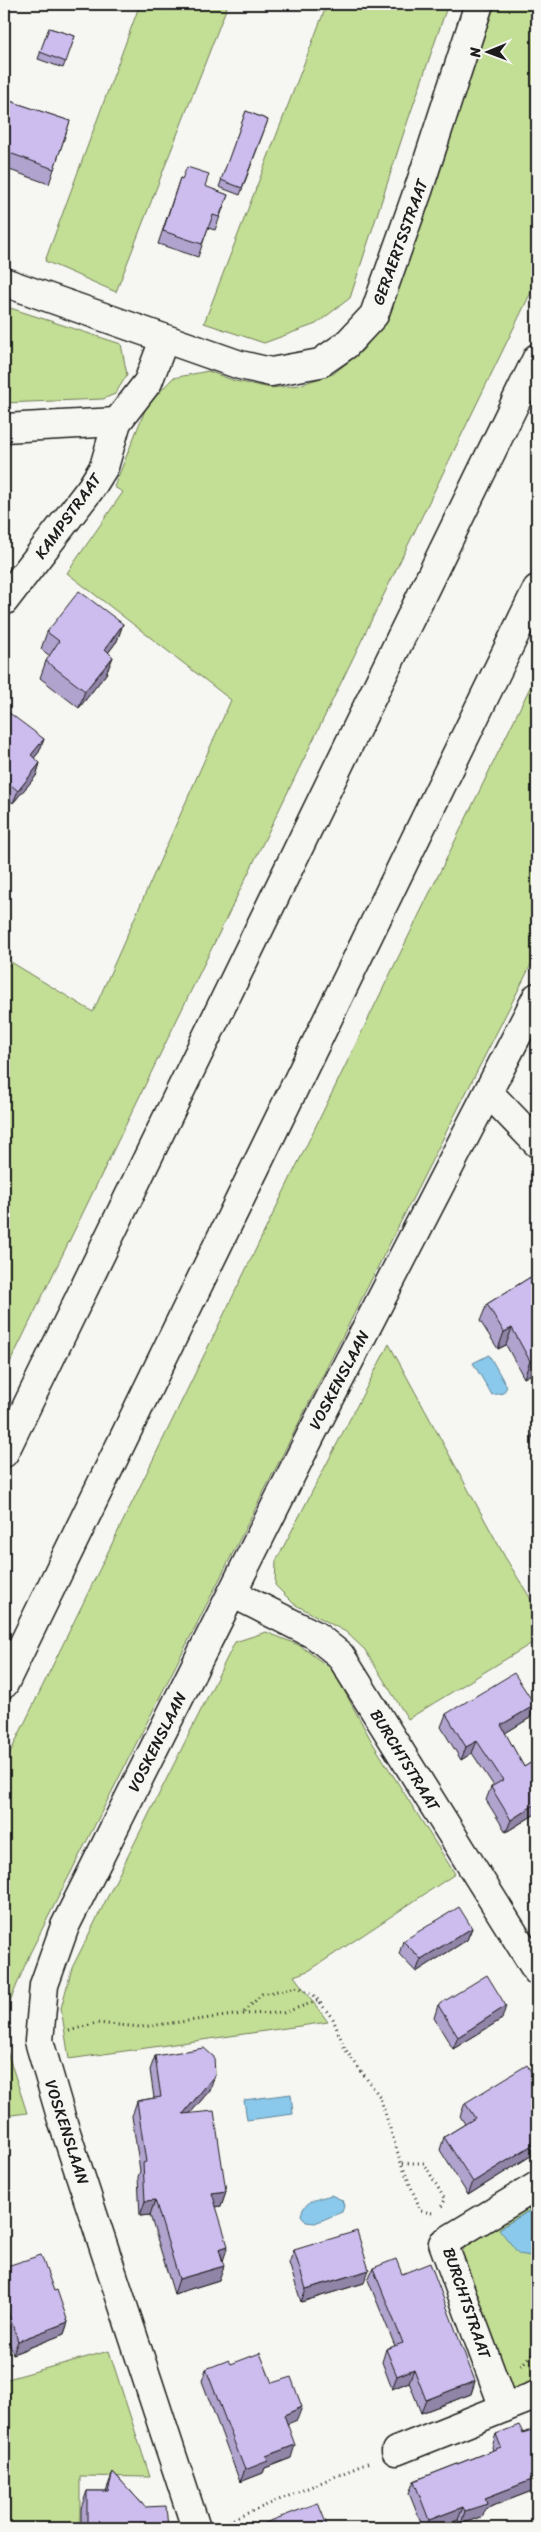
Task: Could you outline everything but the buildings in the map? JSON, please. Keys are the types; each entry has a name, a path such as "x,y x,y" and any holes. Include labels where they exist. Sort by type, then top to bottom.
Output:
{"main road":[{"name":"GERAERTSSTRAAT","path":"4,282 232,363 271,372 320,363 346,345 374,315 419,188 479,4"},
{"path":"4,428 117,422 148,382 164,340"},
{"path":"4,1453 537,358"},
{"name":"KAMPSTRAAT","path":"4,601 91,488 104,467 117,422"},
{"path":"4,1684 537,589"},
{"name":"VOSKENSLAAN","path":"208,2526 62,2120 39,2041 44,1985 65,1926 311,1435 537,997"},
{"path":"489,1093 537,1143"},
{"name":"BURCHTSTRAAT","path":"232,1593 315,1635 340,1655 537,1971"},
{"name":"BURCHTSTRAAT","path":"504,2408 443,2243 537,2186"},
{"path":"396,2451 537,2395"}],"path":[{"path":"242,2014 262,1994 298,1987 314,1995 332,2019 345,2049 380,2096 401,2163 421,2211 438,2214 445,2200 424,2163 401,2163"},
{"path":"39,2041 96,2023 142,2027 242,2014 283,2013 318,2001"},
{"path":"208,2526 396,2451"}],"green space":[{"path":"140,4 228,4 116,292 45,261"},
{"path":"327,4 448,4 350,298 316,324 264,343 204,323"},
{"path":"495,4 537,4 537,280 4,1375 4,971 11,962 93,1012 231,700 67,573 123,492 114,487 147,405 173,378 208,371 235,381 271,388 299,385 333,374 363,350 388,316 409,260"},
{"path":"4,306 121,344 127,375 115,394 103,399 4,403"},
{"path":"537,673 537,953 30,1953 6,2011 7,2051 27,2113 4,2116 4,1765"},
{"path":"389,1344 505,1557 537,1609 537,1640 408,1719 365,1650 346,1632 294,1604 275,1585 276,1561"},
{"path":"266,1632 299,1645 333,1670 372,1742 455,1874 310,1970 294,1976 328,2022 69,2059 61,2008 72,1968 235,1642"},
{"path":"537,2199 537,2206 499,2229 532,2257 537,2257 537,2384 521,2391 510,2388 460,2258 466,2243"},
{"path":"109,2351 150,2477 80,2476 80,2528 4,2528 4,2380"}],"water":[{"path":"489,1355 507,1387 503,1393 492,1395 473,1363"},
{"path":"291,2094 293,2114 247,2120 244,2100"},
{"path":"331,2195 342,2200 344,2206 342,2212 315,2223 306,2222 301,2215 305,2206"},
{"path":"537,2206 537,2257 519,2254 499,2229"}]}
